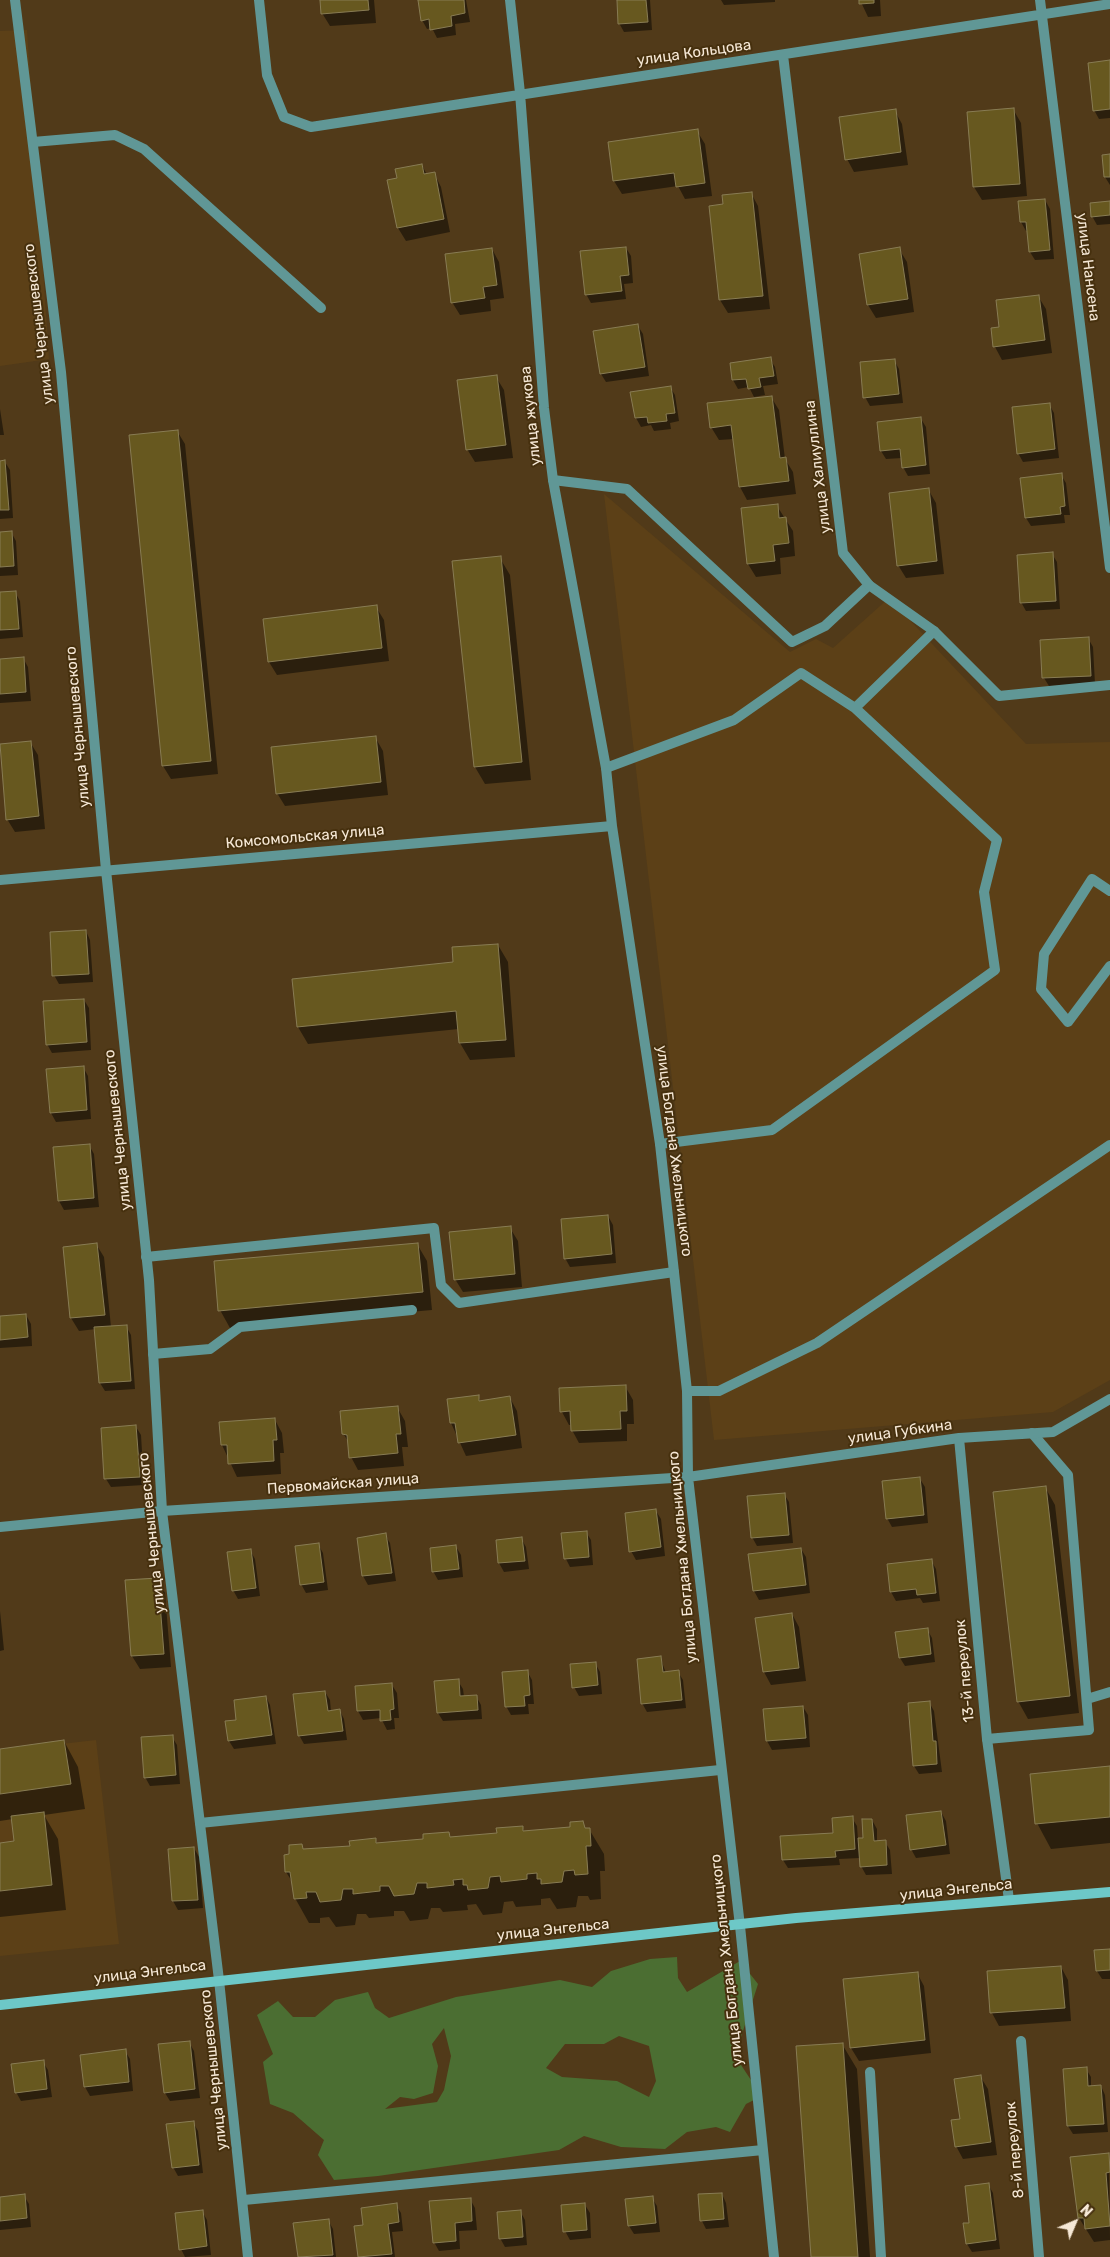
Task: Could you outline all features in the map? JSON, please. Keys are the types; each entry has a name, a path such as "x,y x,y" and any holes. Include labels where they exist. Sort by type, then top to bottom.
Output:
{"street":[{"name":"улица Чернышевского","path":"15,0 61,372 106,870 146,1257 162,1511 219,1980 244,2200 248,2257"},
{"name":"улица Кольцова","path":"259,0 266,75 284,117 311,127 520,93 783,55 1110,4"},
{"name":"улица жукова","path":"510,0 520,93 544,408 553,480 606,768 612,826"},
{"name":"улица Нансена","path":"1040,0 1110,568"},
{"name":"улица Халиуллина","path":"783,55 843,553 870,586 934,631 1000,696 1110,685"},
{"path":"33,142 115,135 144,149 321,308"},
{"path":"553,480 627,489 792,642 826,626 870,586"},
{"path":"855,708 934,631"},
{"path":"606,768 734,720 801,673 855,708 997,840 984,892 995,970 772,1130 660,1144"},
{"name":"Комсомольская улица","path":"0,880 612,826"},
{"name":"улица Богдана Хмельницкого","path":"612,826 660,1144 687,1391 688,1476 720,1770 740,1926 774,2257"},
{"path":"1110,891 1092,879 1044,954 1041,989 1068,1022 1110,966"},
{"path":"687,1391 719,1391 817,1343 1110,1145"},
{"path":"146,1257 434,1228 441,1285 459,1303 674,1272"},
{"path":"153,1354 210,1349 240,1327 412,1310"},
{"name":"улица Губкина","path":"688,1476 960,1438 1053,1432 1110,1399"},
{"path":"987,1740 1089,1730 1068,1475 1032,1433"},
{"name":"13-й переулок","path":"960,1438 987,1740 1009,1900"},
{"name":"Первомайская улица","path":"0,1527 162,1511 688,1476"},
{"path":"1087,1699 1110,1692"},
{"path":"200,1823 720,1770"},
{"name":"улица Энгельса","path":"0,2005 219,1980 740,1926 1110,1892"},
{"name":"8-й переулок","path":"1021,2041 1039,2257"},
{"path":"870,2072 881,2257"},
{"path":"244,2200 762,2150"}],"shaded area":[{"path":"27,30 49,359 0,366 0,31"},
{"path":"604,494 790,652 816,639 833,648 889,598 1026,744 1110,742 1110,1380 1053,1412 714,1440"},
{"path":"96,1740 119,1944 0,1956 0,1751"}],"green space":[{"path":"677,1957 678,1978 687,1992 740,1961 758,1984 735,2056 755,2086 754,2100 746,2104 730,2132 716,2127 687,2132 665,2149 621,2147 584,2136 559,2150 378,2176 334,2180 318,2155 324,2140 293,2113 270,2104 263,2062 273,2054 257,2015 278,2001 293,2017 315,2017 335,2000 368,1992 375,2008 389,2018 456,1997 560,1980 592,1987 611,1971 650,1959","holes":["444,2028 451,2056 444,2090 437,2102 385,2109 400,2097 414,2099 433,2093 438,2066 432,2044","619,2036 649,2046 656,2081 649,2097 617,2081 562,2077 546,2068 565,2044 604,2044"]}],"building":[{"path":"320,0 368,0 369,10 321,14"},
{"path":"418,0 464,0 465,13 451,16 452,26 430,30 429,19 421,21"},
{"path":"617,0 646,0 648,22 618,24"},
{"path":"859,0 874,0 874,3 859,4"},
{"path":"1110,60 1110,109 1093,111 1088,63"},
{"path":"1014,108 1020,184 973,187 967,112"},
{"path":"896,109 901,152 845,160 839,117"},
{"path":"698,129 705,183 676,187 674,173 613,181 608,142"},
{"path":"1110,154 1110,177 1104,177 1102,155"},
{"path":"422,164 424,174 435,172 444,219 397,228 387,180 397,178 395,169"},
{"path":"752,192 763,296 719,300 709,206 723,204 722,195"},
{"path":"1045,199 1050,250 1029,252 1026,222 1020,222 1018,201"},
{"path":"1110,201 1110,215 1091,217 1090,203"},
{"path":"626,247 629,275 620,276 622,291 585,295 580,251"},
{"path":"900,247 908,299 867,305 859,254"},
{"path":"492,248 497,285 483,287 485,298 451,303 445,254"},
{"path":"1039,295 1045,340 993,347 991,328 999,327 996,300"},
{"path":"638,324 645,367 600,374 593,331"},
{"path":"771,357 774,376 759,378 761,387 748,389 746,379 732,380 730,363"},
{"path":"895,359 899,394 863,398 860,362"},
{"path":"497,375 506,445 466,450 457,380"},
{"path":"671,386 675,413 666,414 667,421 648,423 647,417 635,418 630,392"},
{"path":"772,396 780,458 786,457 789,481 739,487 731,425 710,428 707,403"},
{"path":"1050,403 1055,449 1017,454 1012,407"},
{"path":"921,417 926,465 902,468 900,449 880,451 877,422"},
{"path":"178,430 211,761 162,766 129,435"},
{"path":"5,460 9,510 0,510 0,461"},
{"path":"1062,473 1065,506 1060,507 1061,514 1025,518 1020,478"},
{"path":"929,488 937,561 897,566 889,493"},
{"path":"778,504 779,518 786,517 789,543 773,545 775,561 747,564 741,508"},
{"path":"12,531 14,566 0,567 0,532"},
{"path":"1053,552 1056,601 1020,603 1017,555"},
{"path":"501,556 522,762 474,767 452,561"},
{"path":"16,591 19,629 0,630 0,592"},
{"path":"377,605 382,648 268,662 263,619"},
{"path":"1089,637 1091,676 1042,678 1040,640"},
{"path":"24,657 26,692 0,694 0,659"},
{"path":"376,736 381,782 276,794 271,747"},
{"path":"31,741 39,816 6,820 0,744"},
{"path":"86,930 89,974 52,976 50,932"},
{"path":"498,944 506,1040 459,1043 456,1011 297,1027 292,979 453,962 452,947"},
{"path":"84,999 87,1042 46,1045 43,1001"},
{"path":"84,1066 87,1110 50,1113 46,1069"},
{"path":"90,1144 94,1198 58,1201 53,1147"},
{"path":"608,1215 612,1254 564,1259 561,1219"},
{"path":"511,1226 515,1274 454,1280 449,1232"},
{"path":"97,1243 105,1315 70,1318 63,1247"},
{"path":"418,1243 423,1292 218,1311 214,1261"},
{"path":"26,1314 28,1337 0,1340 0,1316"},
{"path":"127,1325 131,1381 99,1383 94,1327"},
{"path":"626,1385 627,1411 620,1411 621,1429 571,1431 570,1411 560,1412 559,1388"},
{"path":"479,1395 479,1401 510,1396 516,1435 458,1443 455,1423 450,1423 447,1399"},
{"path":"398,1406 401,1434 396,1434 398,1453 349,1458 347,1435 342,1434 340,1411"},
{"path":"275,1418 277,1440 273,1440 274,1461 228,1464 227,1445 221,1445 219,1422"},
{"path":"136,1425 140,1477 104,1479 101,1428"},
{"path":"920,1477 924,1515 886,1519 882,1481"},
{"path":"1046,1486 1070,1696 1017,1702 993,1492"},
{"path":"785,1493 789,1535 751,1538 747,1496"},
{"path":"656,1509 661,1547 629,1552 625,1513"},
{"path":"587,1531 589,1557 564,1559 561,1533"},
{"path":"386,1533 392,1573 362,1576 357,1538"},
{"path":"522,1537 525,1561 498,1563 496,1540"},
{"path":"319,1543 324,1582 300,1585 295,1546"},
{"path":"456,1545 459,1569 432,1572 430,1548"},
{"path":"801,1548 806,1585 753,1591 748,1554"},
{"path":"251,1549 256,1588 232,1591 227,1552"},
{"path":"932,1559 936,1593 917,1595 916,1589 890,1592 887,1564"},
{"path":"158,1578 164,1654 131,1656 125,1580"},
{"path":"792,1613 799,1668 763,1672 755,1618"},
{"path":"928,1628 931,1654 899,1658 895,1632"},
{"path":"661,1656 663,1672 679,1670 682,1700 641,1704 637,1659"},
{"path":"596,1662 598,1685 572,1688 570,1664"},
{"path":"528,1670 530,1695 524,1696 525,1706 505,1707 502,1672"},
{"path":"459,1679 460,1696 477,1695 478,1710 437,1713 434,1681"},
{"path":"392,1683 394,1709 390,1710 391,1720 380,1721 380,1710 357,1711 355,1686"},
{"path":"325,1691 328,1711 340,1709 343,1731 298,1736 293,1694"},
{"path":"266,1696 272,1735 228,1741 225,1721 236,1720 234,1700"},
{"path":"930,1701 933,1741 936,1741 937,1764 913,1766 908,1703"},
{"path":"803,1706 806,1738 766,1741 763,1709"},
{"path":"173,1735 176,1775 144,1778 141,1737"},
{"path":"64,1740 71,1784 0,1794 0,1749"},
{"path":"1110,1766 1110,1817 1035,1824 1030,1774"},
{"path":"941,1811 946,1845 910,1850 906,1815"},
{"path":"44,1812 52,1885 0,1891 0,1843 14,1841 11,1816"},
{"path":"853,1816 855,1849 835,1851 836,1857 782,1860 780,1836 833,1833 832,1818"},
{"path":"862,1819 872,1819 874,1841 886,1840 887,1865 860,1867 858,1838 863,1838"},
{"path":"583,1821 585,1828 590,1828 591,1846 586,1846 588,1874 575,1875 574,1870 564,1871 562,1882 541,1884 541,1879 537,1879 537,1873 527,1874 527,1879 501,1882 500,1876 490,1877 488,1888 468,1890 467,1885 463,1885 463,1879 453,1880 454,1885 427,1888 427,1883 417,1883 414,1894 394,1896 389,1886 380,1886 380,1891 353,1894 353,1889 343,1889 341,1900 320,1902 316,1892 306,1892 307,1898 294,1899 290,1872 285,1872 284,1855 289,1854 289,1845 302,1844 303,1849 350,1846 349,1841 376,1838 376,1843 423,1839 423,1834 449,1832 450,1837 497,1833 496,1828 523,1826 523,1831 570,1827 570,1822"},
{"path":"194,1847 198,1900 172,1901 168,1849"},
{"path":"1110,1949 1110,1970 1096,1971 1094,1950"},
{"path":"1061,1966 1065,2008 990,2013 987,1971"},
{"path":"918,1972 925,2040 850,2048 843,1979"},
{"path":"190,2041 195,2089 164,2093 158,2044"},
{"path":"843,2043 858,2257 811,2257 796,2046"},
{"path":"126,2049 129,2082 84,2087 80,2055"},
{"path":"44,2060 47,2089 15,2093 11,2064"},
{"path":"1087,2067 1088,2086 1101,2085 1104,2124 1067,2126 1063,2069"},
{"path":"981,2075 991,2142 955,2147 951,2120 960,2119 954,2079"},
{"path":"194,2121 199,2165 172,2168 166,2124"},
{"path":"1109,2153 1110,2172 1106,2173 1110,2226 1085,2229 1084,2218 1078,2218 1070,2157"},
{"path":"989,2183 996,2240 966,2244 963,2223 969,2223 965,2186"},
{"path":"722,2193 724,2219 700,2221 698,2194"},
{"path":"25,2194 27,2218 0,2221 0,2197"},
{"path":"653,2196 656,2223 628,2226 625,2199"},
{"path":"471,2198 472,2221 455,2223 456,2241 433,2243 429,2201"},
{"path":"397,2203 399,2222 388,2224 392,2254 358,2257 354,2226 363,2225 361,2208"},
{"path":"585,2203 587,2230 563,2232 561,2205"},
{"path":"203,2210 207,2246 179,2250 175,2213"},
{"path":"521,2210 523,2237 499,2239 497,2212"},
{"path":"329,2219 333,2255 298,2257 293,2223"}]}
